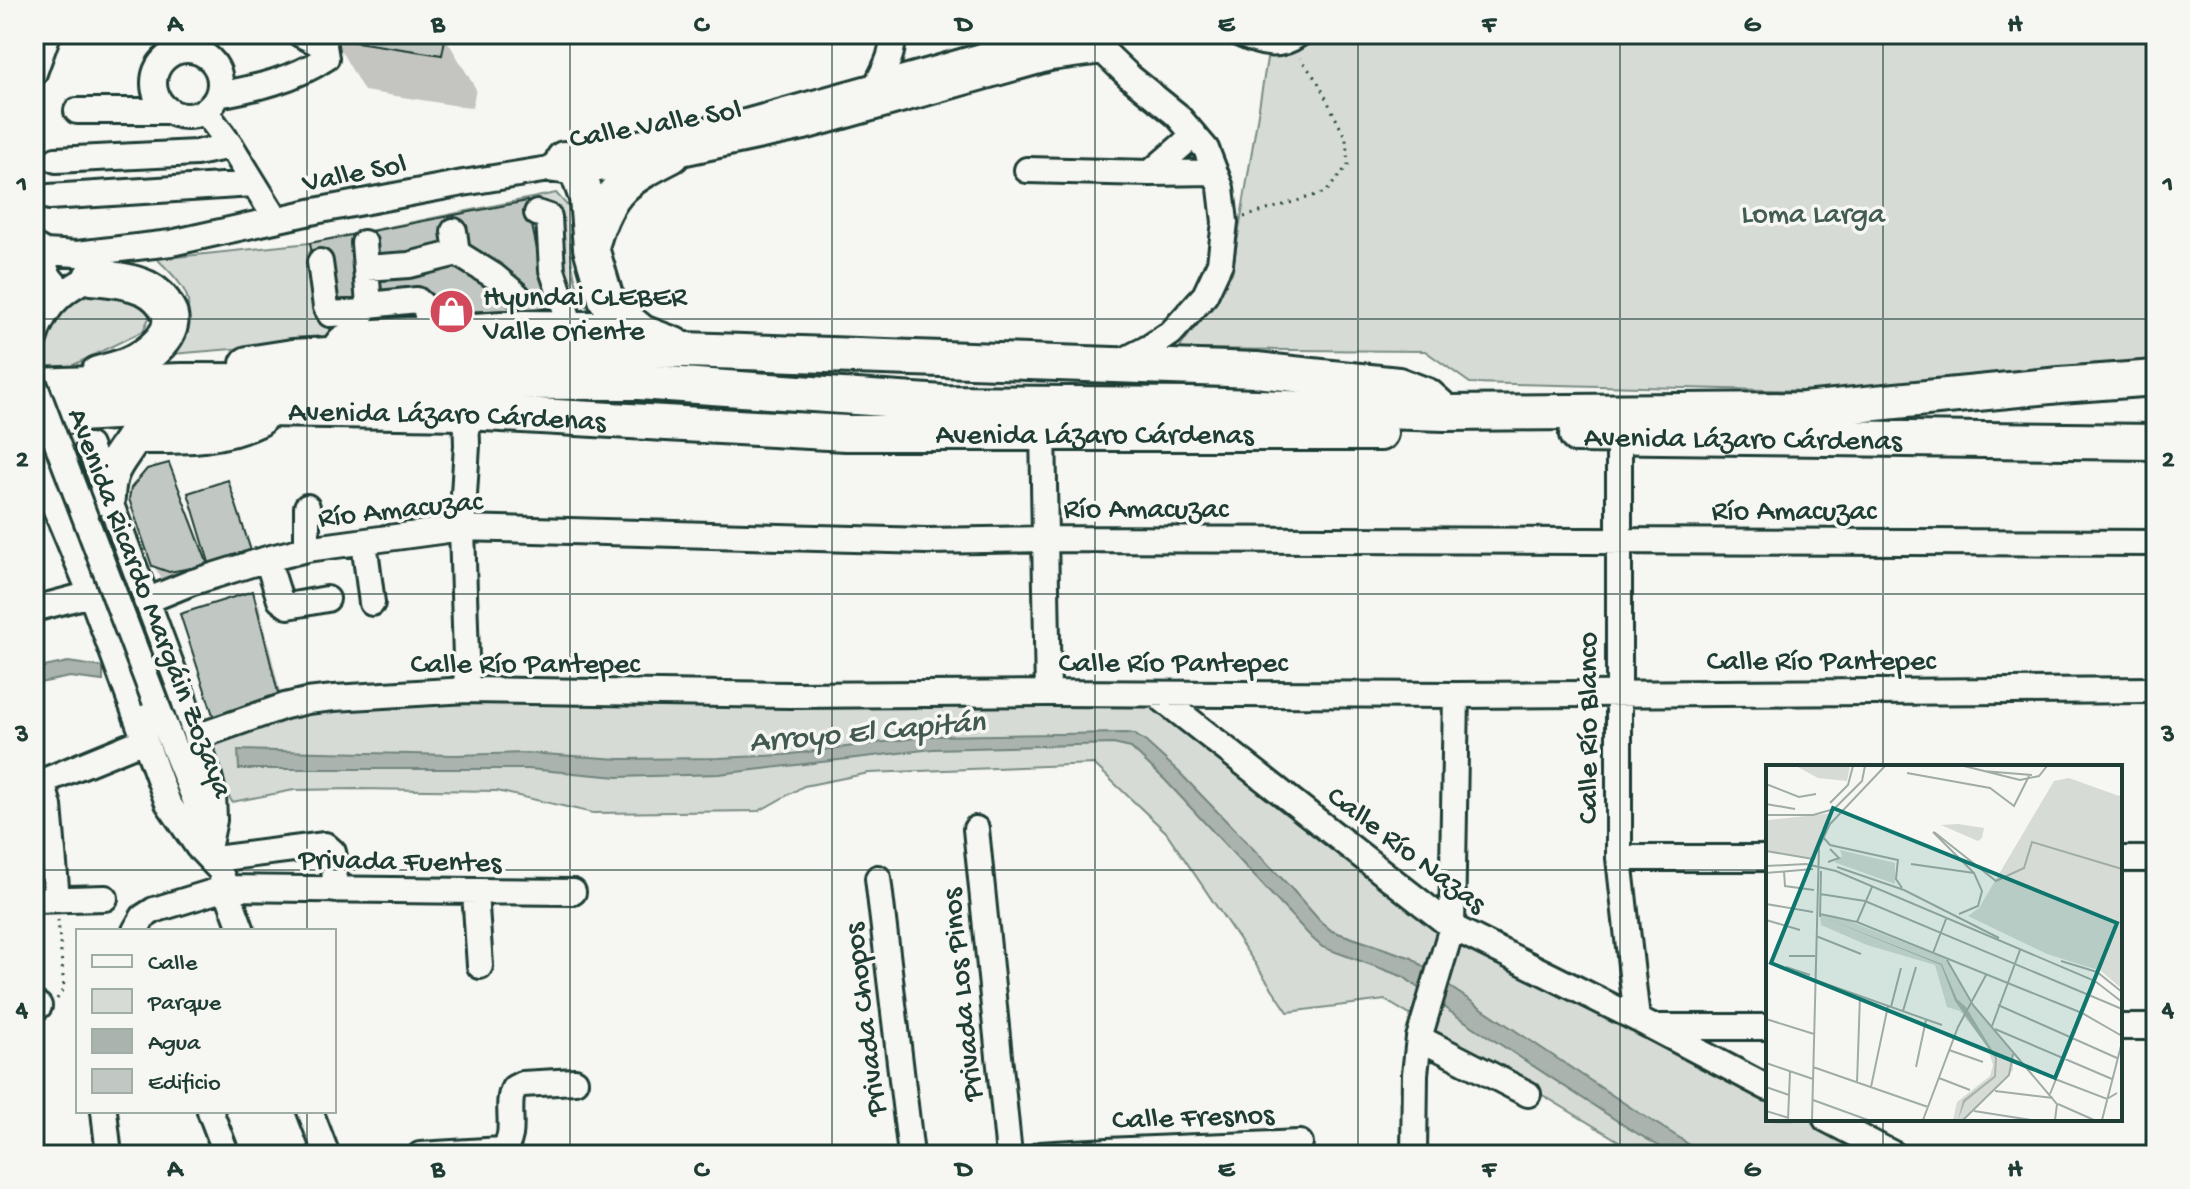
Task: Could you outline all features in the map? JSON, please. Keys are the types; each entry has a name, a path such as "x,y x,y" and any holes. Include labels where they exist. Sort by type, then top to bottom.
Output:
{"highway":[{"path":"591,248 600,218 612,196 629,178 672,155"},
{"path":"564,167 587,198 591,248 606,299 642,333 685,350"},
{"path":"38,385 125,366 157,345 169,330 171,315 163,300 149,289 127,281 77,284"},
{"path":"182,381 203,373 256,362 330,355 455,348 685,350 1256,370 1398,385 1427,396 1445,413"},
{"name":"Avenida Lázaro Cárdenas","path":"38,385 182,381 639,382 943,403 1190,405 1445,413 1804,410 2156,378"},
{"path":"1990,392 2005,403 2022,404 2156,393"},
{"name":"Avenida Lázaro Cárdenas","path":"34,422 78,414 185,408 466,412 846,433 1043,431 2156,442"},
{"path":"107,498 111,471 134,436 198,436 244,425 277,410"},
{"path":"1906,439 1927,429 1941,427 2156,424"}],"street":[{"path":"34,73 48,34"},
{"path":"77,111 170,111 187,116 211,103 309,69 326,58 324,46 300,34"},
{"path":"876,86 888,63 892,34"},
{"name":"Calle Valle Sol","path":"564,167 876,86 1004,42 1062,34"},
{"path":"1070,34 1103,51 1177,115 1206,149 1221,188 1225,222 1220,263 1205,295 1171,333 1115,365"},
{"path":"1240,34 1275,44 1294,38"},
{"path":"170,111 156,95 154,85 160,65 167,57 187,50 207,57 219,74 220,84 211,103"},
{"name":"Calle Valle Sol","path":"564,167 672,155 804,127 1050,58 1103,51"},
{"path":"211,103 231,146 276,219"},
{"path":"1150,173 1194,135"},
{"path":"56,160 196,153 231,146"},
{"name":"Valle Sol","path":"40,249 77,254 171,243 276,219 564,167"},
{"path":"1027,170 1214,172"},
{"path":"49,197 253,184"},
{"path":"537,213 549,217 552,270 570,323"},
{"path":"366,268 409,265 455,242 517,295"},
{"name":"Valle Sol","path":"77,284 171,243"},
{"path":"364,243 369,305"},
{"path":"40,249 48,277 77,284"},
{"path":"320,262 326,307 330,314 363,312 369,305 417,300 425,307 430,328"},
{"path":"34,340 44,315 77,284"},
{"path":"330,355 340,339 347,335 508,323 631,324"},
{"name":"Avenida Ricardo Margáin Zozaya","path":"38,385 241,929"},
{"path":"466,412 462,528 467,690"},
{"path":"1043,431 1048,693"},
{"name":"Calle Río Blanco","path":"1619,435 1619,858 1644,1023"},
{"path":"134,436 34,456 91,594 168,803 198,847 217,865"},
{"name":"Avenida Ricardo Margáin Zozaya","path":"89,446 196,737 213,793 217,865"},
{"path":"307,507 307,549"},
{"name":"Río Amacuzac","path":"146,601 190,583 307,549 462,528 927,541 2156,543"},
{"path":"364,542 372,603"},
{"path":"267,559 280,600 288,606 327,599"},
{"path":"34,609 91,594"},
{"name":"Calle Río Pantepec","path":"196,737 307,701 467,690 791,695 1456,695 2156,690"},
{"name":"Calle Río Nazas","path":"1156,694 1452,927 1766,1087"},
{"path":"1414,1155 1415,1074 1419,1038 1452,927 1456,695"},
{"path":"105,898 45,900 49,806 38,784 144,740"},
{"name":"Privada Los Pinos","path":"976,829 1009,1155"},
{"path":"136,929 143,917 217,865 325,845 333,852 335,890"},
{"path":"1619,858 1766,858"},
{"path":"2122,859 2156,859"},
{"name":"Privada Fuentes","path":"217,865 335,890 573,892"},
{"name":"Privada Chopos","path":"878,878 911,1155"},
{"path":"475,892 480,966"},
{"path":"1644,1023 1766,1027"},
{"path":"2122,1027 2156,1027"},
{"path":"1419,1038 1528,1094"},
{"path":"420,1155 502,1150 510,1139 510,1097 514,1088 522,1084 575,1081"},
{"path":"104,1113 109,1155"},
{"path":"211,1113 227,1155"},
{"path":"311,1113 327,1155"},
{"path":"1836,1124 1855,1155"},
{"path":"1836,1124 1895,1155"},
{"name":"Calle Fresnos","path":"1040,1155 1153,1148 1183,1152 1300,1143"}],"path":[{"path":"1225,222 1326,192 1348,165 1346,139 1294,38"},
{"path":"36,1006 56,1000 64,988 45,900"}],"green space":[{"name":"Loma Larga","path":"1271,34 2156,34 2156,363 1809,391 1470,383 1425,351 1179,349 1232,273"},
{"path":"556,193 572,211 570,236 577,286 590,312 608,333 329,341 148,356 175,330 188,309 183,288 157,259 310,243"},
{"path":"87,287 148,305 149,318 143,331 51,376 46,347 53,318"},
{"path":"1156,694 1452,927 1766,1087 1766,1121 1830,1121 1845,1129 1855,1155 1642,1155 1385,1000 1288,1012 1166,832 1094,764 869,773 804,786 759,811 593,813 497,791 294,790 232,802 196,737 307,701"},
{"path":"34,1075 42,1155 34,1155"}],"water":[{"path":"68,662 103,667 103,681 70,677 34,684 34,669"},
{"path":"1127,733 1146,742 1180,773 1332,931 1412,958 1450,987 1683,1140 1700,1155 1674,1155 1628,1128 1440,1005 1404,977 1322,947 1131,748 1113,744 933,749 719,774 618,777 528,769 239,769 238,750 455,755 527,753 620,759 718,758 784,755 931,736"}],"building":[{"path":"331,34 446,34 442,55 330,38"},
{"path":"527,201 549,308 440,313 324,324 310,243"},
{"path":"169,463 208,565 169,572 152,566 129,499 131,488 147,469"},
{"path":"228,480 252,554 211,569 188,493"},
{"path":"253,591 279,697 214,718 180,614"}],"place":[{"name":"Hyundai CLEBER Valle Oriente","path":"452,312"}],"water label":[{"name":"Arroyo El Capitán","path":"867,729"}]}
